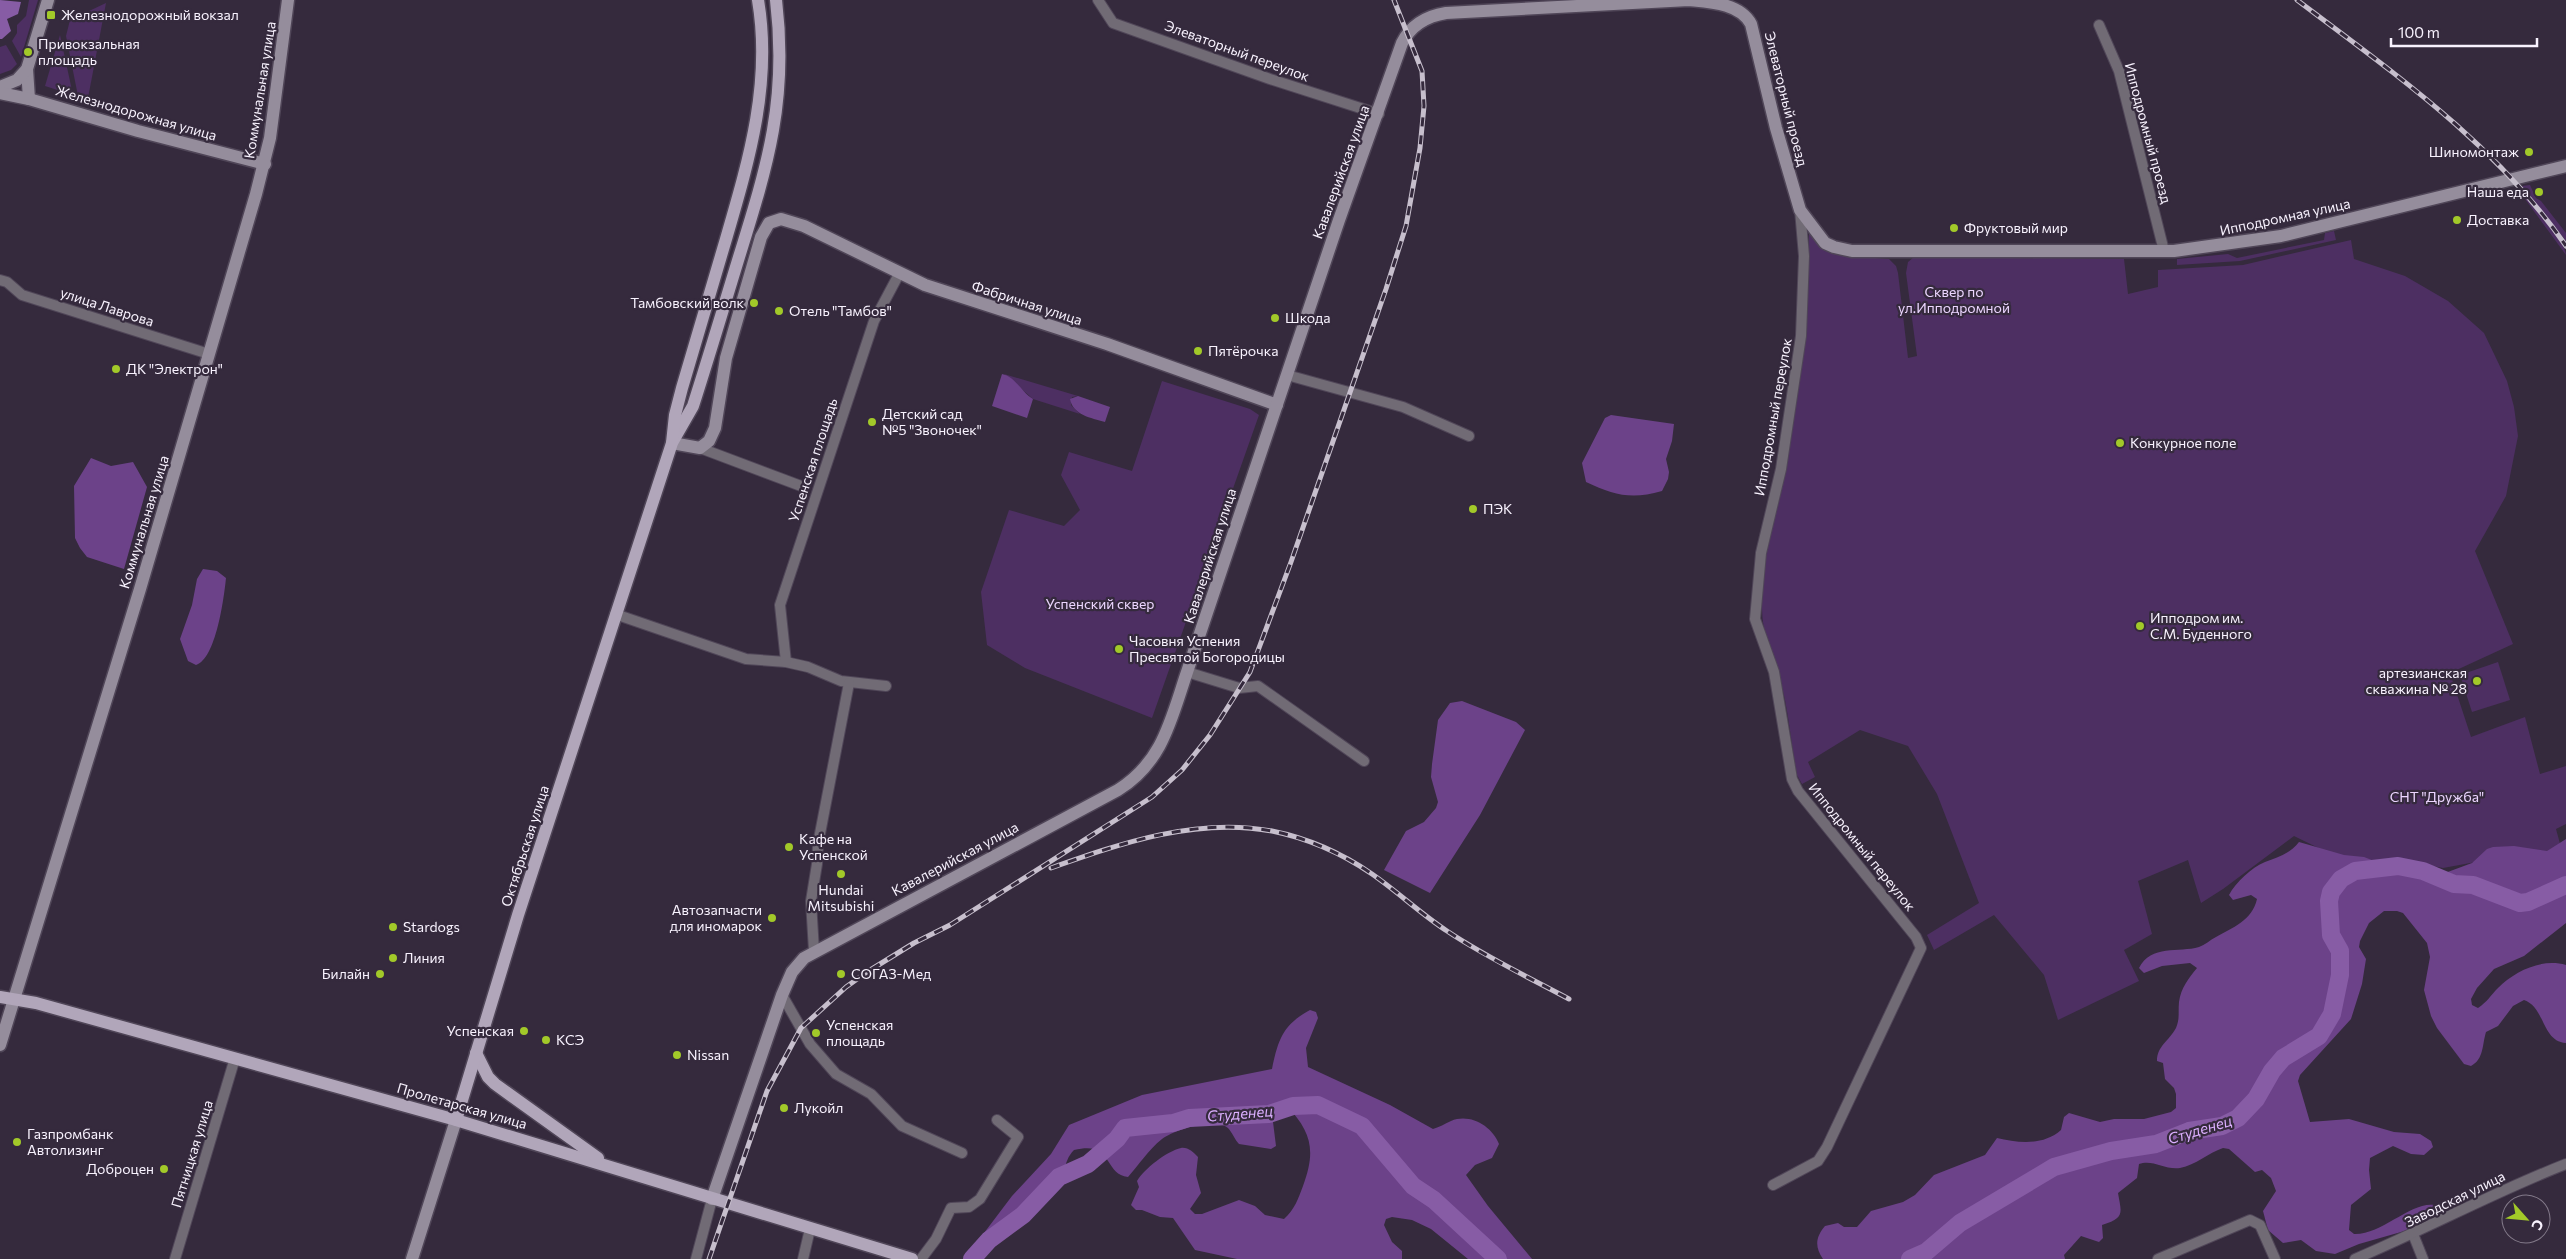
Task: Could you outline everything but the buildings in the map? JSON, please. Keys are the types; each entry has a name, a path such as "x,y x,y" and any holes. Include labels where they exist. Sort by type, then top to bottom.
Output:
{"main road":[{"path":"672,444 674,415 754,137 762,77 762,32 758,0"},
{"path":"672,444 684,425 697,393 760,190 774,132 781,54 776,0"},
{"name":"Октябрьская улица","path":"456,1120 520,909 672,444"},
{"name":"Пролетарская улица","path":"0,996 36,1003 456,1120 606,1164 712,1199 912,1259"},
{"path":"476,1053 488,1077 495,1084 606,1164"}],"street":[{"path":"29,99 27,69 48,0"},
{"name":"Коммунальная улица","path":"0,1045 209,354 264,164 274,111 288,0"},
{"name":"Элеваторный переулок","path":"1098,0 1113,23 1270,79 1379,114"},
{"name":"Элеваторный проезд","path":"1419,23 1428,17 1446,13 1689,0 1712,3 1738,11 1746,16 1751,24 1776,128 1800,210 1825,243"},
{"name":"Кавалерийская улица","path":"712,1199 782,995 792,972 804,958 1132,781 1143,772 1160,745 1187,672 1339,220 1379,114 1402,43 1419,23"},
{"name":"Ипподромный проезд","path":"2099,25 2119,71 2164,251"},
{"path":"0,87 18,80 27,69"},
{"name":"Железнодорожная улица","path":"0,93 29,99 138,132 264,164"},
{"name":"Ипподромная улица","path":"1825,243 1842,250 1867,252 2164,251 2225,246 2281,236 2566,166"},
{"name":"Ипподромный переулок","path":"1773,1185 1818,1160 1827,1147 1921,948 1912,931 1798,791 1792,779 1774,672 1755,619 1761,552 1781,469 1801,336 1804,256 1800,210"},
{"name":"Фабричная улица","path":"700,448 713,435 726,358 752,265 765,228 774,221 788,220 802,225 924,286 1106,344 1277,405"},
{"name":"Успенская площадь","path":"786,662 780,605 874,321 899,274"},
{"name":"улица Лаврова","path":"0,280 7,282 22,295 209,354"},
{"path":"1288,375 1403,407 1470,436"},
{"path":"672,444 700,448 801,486"},
{"path":"615,614 746,659 786,662 849,683 886,686"},
{"path":"1187,672 1239,688 1258,686 1364,761"},
{"path":"814,951 811,901 818,844 849,683"},
{"path":"782,995 810,1044 836,1074 871,1094 902,1126 962,1153"},
{"name":"Пятницкая улица","path":"175,1259 235,1058"},
{"name":"Октябрьская улица","path":"412,1259 456,1120"},
{"path":"921,1259 936,1239 951,1208 970,1208 980,1199 1018,1137 997,1120"},
{"name":"Заводская улица","path":"2355,1259 2413,1234 2526,1180 2566,1164"},
{"path":"696,1259 712,1199"},
{"path":"2158,1259 2250,1220 2260,1225 2275,1259"},
{"path":"803,1259 810,1229"},
{"path":"2413,1234 2423,1259"}],"green space":[{"path":"29,0 38,0 21,57 12,41 17,33 17,25 26,16"},
{"path":"106,3 88,98 78,96 66,36 70,20"},
{"path":"60,35 73,95 45,86"},
{"path":"6,45 17,64 11,70 0,74 0,47"},
{"path":"2530,185 2536,198 2541,201 2566,233 2566,241 2522,186"},
{"path":"2517,188 2519,188 2554,232 2566,255"},
{"path":"2334,231 2336,240 2240,261 2177,265 2177,259 2228,254 2237,258 2324,240 2325,233"},
{"name":"Ипподром им. С.М. Буденного","path":"1809,233 1817,242 1835,253 1855,257 1889,259 1896,266 1908,358 1917,356 1906,273 1908,262 1914,257 2124,259 2128,294 2158,287 2158,270 2243,265 2351,240 2354,259 2405,276 2448,301 2484,333 2507,381 2514,407 2518,436 2506,496 2475,551 2513,644 2450,673 2471,737 2525,717 2540,774 2566,766 2566,824 2556,829 2565,862 2492,859 2443,868 2412,862 2343,860 2294,836 2223,889 2201,903 2188,860 2138,881 2152,934 2124,950 2139,981 2058,1020 2044,975 1994,915 1934,950 1927,935 1979,903 1937,794 1908,746 1860,730 1808,762 1815,777 1802,784 1797,775 1785,700 1763,621 1762,587 1767,544 1795,412 1806,310"},
{"path":"1004,374 1078,396 1072,397 1071,405 1080,414 1033,399"},
{"name":"Успенский сквер","path":"1162,381 1250,409 1259,415 1152,718 1025,668 987,645 981,592 1009,510 1064,526 1080,510 1061,475 1069,452 1132,471"},
{"path":"2498,662 2510,700 2472,712 2460,675"}],"shaded area":[{"path":"0,0 21,2 18,14 7,19 11,31 2,39 0,39"},
{"path":"1002,374 1015,381 1033,399 1027,418 992,406"},
{"path":"1078,396 1110,407 1105,422 1083,415 1075,409 1070,399"},
{"path":"1611,415 1674,424 1672,441 1666,459 1669,472 1668,479 1662,491 1632,496 1623,495 1586,482 1582,463 1605,418"},
{"path":"91,458 111,466 133,462 147,487 124,569 87,557 75,538 74,486"},
{"path":"203,569 217,571 226,578 221,613 214,640 209,652 196,665 188,661 180,639 192,605 197,579"},
{"path":"1462,701 1516,722 1525,730 1480,815 1430,893 1384,870 1406,831 1424,822 1436,808 1438,802 1431,777 1438,720 1450,703"},
{"path":"2566,839 2566,923 2524,956 2494,969 2477,988 2471,999 2472,1005 2478,1008 2498,988 2521,971 2548,963 2566,965 2566,1043 2552,1037 2536,1010 2524,1000 2513,1006 2498,1026 2486,1032 2478,1060 2471,1066 2464,1064 2437,1028 2431,1016 2424,990 2430,957 2427,943 2403,913 2384,911 2369,923 2360,941 2359,947 2366,959 2362,984 2351,1019 2300,1075 2298,1081 2310,1122 2349,1119 2394,1132 2420,1134 2431,1141 2433,1147 2424,1155 2411,1154 2393,1146 2370,1158 2371,1189 2351,1205 2349,1230 2354,1234 2375,1229 2415,1208 2434,1205 2434,1212 2408,1230 2359,1244 2335,1254 2316,1251 2301,1240 2283,1243 2268,1230 2263,1211 2276,1191 2271,1178 2262,1170 2255,1172 2229,1149 2223,1148 2180,1168 2169,1168 2149,1163 2139,1164 2137,1178 2118,1193 2120,1214 2115,1220 2102,1225 2103,1238 2099,1242 2081,1236 2064,1255 2065,1259 1823,1259 1820,1255 1817,1242 1825,1226 1838,1223 1844,1227 1857,1227 1871,1211 1903,1202 1915,1195 1934,1175 1985,1155 1997,1138 2022,1142 2046,1139 2061,1130 2064,1117 2069,1113 2100,1122 2114,1119 2144,1119 2171,1112 2176,1108 2174,1088 2165,1079 2163,1063 2157,1061 2161,1047 2176,1028 2181,992 2197,968 2190,963 2162,966 2144,973 2139,968 2144,960 2151,955 2158,952 2199,947 2241,922 2251,913 2257,899 2251,895 2233,900 2229,895 2232,890 2254,868 2288,852 2299,842 2344,855 2364,857 2382,864 2445,873 2472,863 2487,849 2493,847 2514,846 2547,851"},
{"path":"1310,1010 1316,1012 1318,1018 1306,1048 1308,1067 1390,1105 1433,1129 1451,1121 1466,1119 1480,1123 1491,1132 1499,1144 1492,1158 1475,1165 1466,1175 1488,1206 1532,1259 1468,1259 1431,1229 1412,1220 1392,1217 1386,1219 1384,1225 1392,1242 1402,1251 1402,1259 1237,1259 1195,1250 1173,1218 1160,1217 1142,1210 1136,1210 1131,1205 1139,1187 1137,1181 1145,1171 1156,1161 1175,1150 1186,1148 1198,1157 1196,1175 1201,1193 1190,1209 1195,1214 1202,1214 1239,1200 1255,1206 1265,1215 1284,1219 1294,1208 1307,1174 1310,1152 1306,1133 1295,1115 1286,1105 1280,1105 1272,1114 1276,1146 1271,1149 1239,1144 1228,1128 1222,1125 1205,1124 1176,1132 1162,1139 1128,1177 1120,1175 1102,1153 1096,1150 1087,1148 1074,1150 1055,1190 989,1236 984,1233 1012,1196 1051,1154 1069,1125 1142,1095 1272,1069 1279,1042 1287,1028"}],"waterway":[{"name":"Студенец","path":"1910,1259 1926,1252 1960,1223 2054,1167 2111,1151 2156,1144 2189,1131 2222,1126 2238,1118 2256,1099 2272,1071 2283,1058 2319,1036 2332,1014 2340,975 2340,951 2331,935 2329,901 2331,892 2341,879 2355,871 2398,866 2423,871 2454,884 2473,885 2520,903 2528,902 2566,885"},
{"name":"Студенец","path":"972,1259 989,1240 1023,1215 1059,1177 1088,1164 1117,1139 1125,1128 1173,1123 1189,1118 1269,1114 1293,1106 1318,1105 1362,1126 1413,1186 1434,1200 1498,1259"}],"railway":[{"path":"709,1259 767,1091 801,1028 846,987 867,972 914,943 950,925 1152,797 1182,770 1210,735 1250,672 1291,562 1406,226 1420,148 1424,106 1422,71 1394,0"},
{"path":"2297,0 2407,83 2476,143 2538,209 2566,246"},
{"path":"1051,868 1132,842 1187,830 1215,827 1244,828 1285,834 1311,842 1349,860 1372,874 1447,931 1492,958 1569,999"}],"place":[{"name":"Железнодорожный вокзал","path":"51,15"},
{"name":"Привокзальная площадь","path":"28,52"},
{"name":"Шиномонтаж","path":"2529,152"},
{"name":"Наша еда","path":"2539,192"},
{"name":"Доставка","path":"2457,220"},
{"name":"Фруктовый мир","path":"1954,228"},
{"name":"Тамбовский волк","path":"754,303"},
{"name":"Отель \"Тамбов\"","path":"779,311"},
{"name":"Шкода","path":"1275,318"},
{"name":"Пятёрочка","path":"1198,351"},
{"name":"ДК \"Электрон\"","path":"116,369"},
{"name":"Детский сад №5 \"Звоночек\"","path":"872,422"},
{"name":"Конкурное поле","path":"2120,443"},
{"name":"ПЭК","path":"1473,509"},
{"name":"Ипподром им. С.М. Буденного","path":"2140,626"},
{"name":"Часовня Успения Пресвятой Богородицы","path":"1119,649"},
{"name":"артезианская скважина № 28","path":"2477,681"},
{"name":"Кафе на Успенской","path":"789,847"},
{"name":"Hundai Mitsubishi","path":"841,874"},
{"name":"Автозапчасти для иномарок","path":"772,918"},
{"name":"Stardogs","path":"393,927"},
{"name":"Линия","path":"393,958"},
{"name":"Билайн","path":"380,974"},
{"name":"СОГАЗ-Мед","path":"841,974"},
{"name":"Успенская","path":"524,1031"},
{"name":"Успенская площадь","path":"816,1033"},
{"name":"КСЭ","path":"546,1040"},
{"name":"Nissan","path":"677,1055"},
{"name":"Лукойл","path":"784,1108"},
{"name":"Газпромбанк Автолизинг","path":"17,1142"},
{"name":"Доброцен","path":"164,1169"}],"park label":[{"name":"Сквер по ул.Ипподромной","path":"1954,300"},
{"name":"СНТ \"Дружба\"","path":"2437,797"}]}
